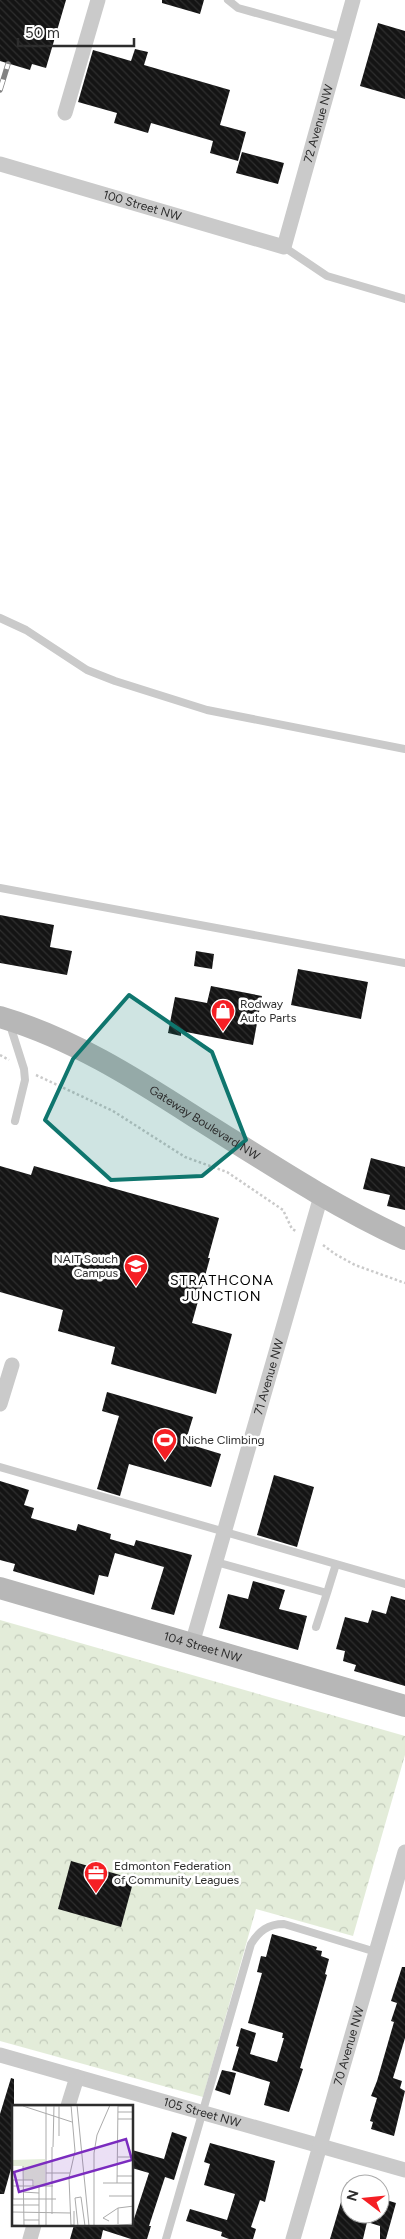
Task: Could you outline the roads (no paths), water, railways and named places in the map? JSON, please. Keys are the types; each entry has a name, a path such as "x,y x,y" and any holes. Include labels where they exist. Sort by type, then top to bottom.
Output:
{"main road":[{"name":"Gateway Boulevard NW","path":"4,1018 68,1042 114,1066 322,1196 364,1220 405,1239"},
{"name":"104 Street NW","path":"0,1588 405,1706"}],"street":[{"path":"66,114 98,0"},
{"name":"72 Avenue NW","path":"284,247 353,0"},
{"name":"100 Street NW","path":"0,164 284,247"},
{"name":"71 Avenue NW","path":"192,1644 322,1196"},
{"path":"0,1404 12,1364"},
{"name":"70 Avenue NW","path":"292,2239 405,1852"},
{"name":"105 Street NW","path":"0,2055 405,2170"},
{"path":"68,2105 77,2077"},
{"path":"30,2239 34,2226"}],"lane":[{"path":"228,0 238,8 342,37"},
{"path":"284,247 327,276 405,298"},
{"path":"0,618 26,630 87,670 124,684 206,710 405,749"},
{"path":"0,888 405,962"},
{"path":"4,1018 24,1069 25,1080 15,1122"},
{"path":"0,1467 405,1584"},
{"path":"216,1562 327,1593"},
{"path":"316,1628 336,1564"},
{"path":"166,2239 251,1944 257,1934 274,1924 284,1924 376,1952"}],"railway":[{"path":"0,90 8,64"}],"place":[{"name":"Rodway Auto Parts","path":"223,1032"},
{"name":"NAIT Souch Campus","path":"136,1287"},
{"name":"Niche Climbing","path":"165,1461"},
{"name":"Edmonton Federation of Community Leagues","path":"96,1894"}],"district":[{"name":"STRATHCONA JUNCTION","path":"222,1288"}]}
